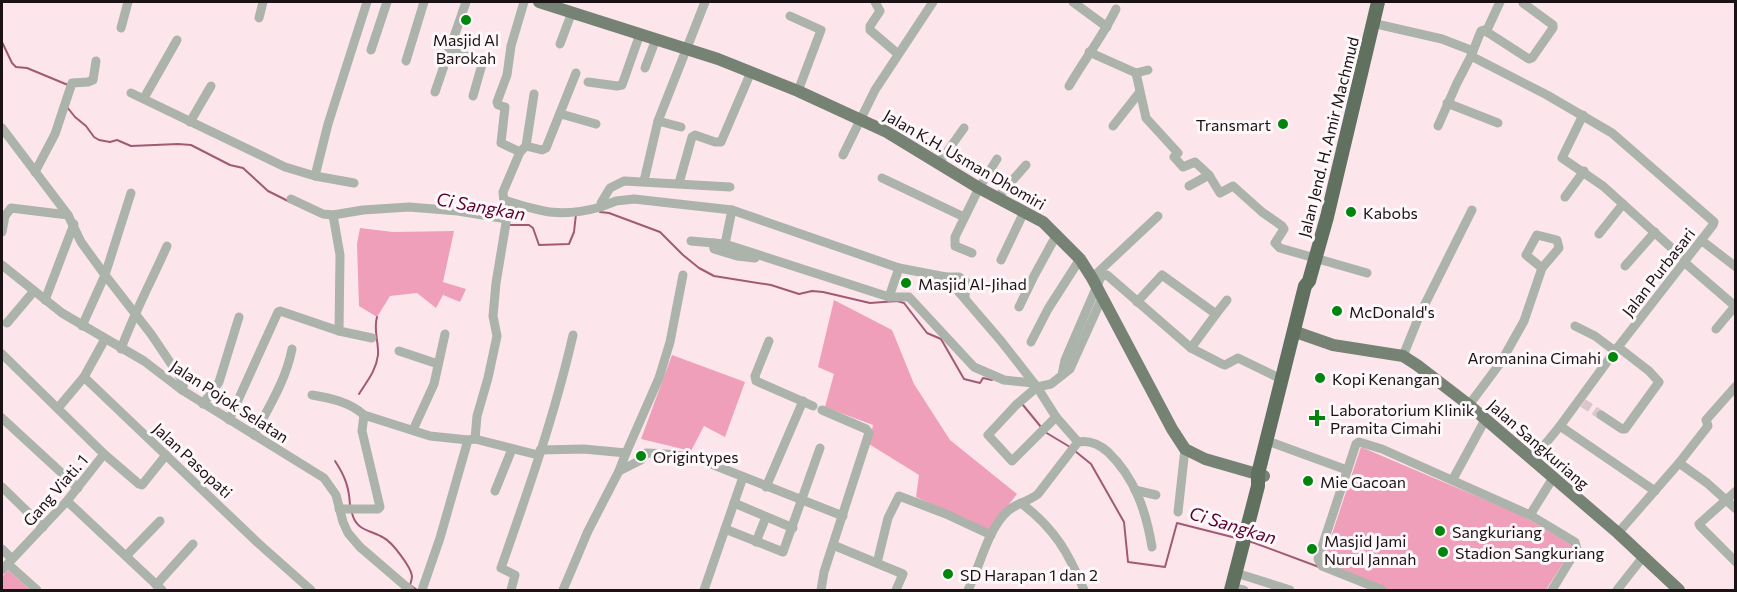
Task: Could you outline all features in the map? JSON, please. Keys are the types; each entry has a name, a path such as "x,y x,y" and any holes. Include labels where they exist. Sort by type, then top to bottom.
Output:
{"highway":[{"name":"Jalan Jend. H. Amir Machmud","path":"1260,478 1273,443 1305,286 1309,281 1327,217 1378,2"},
{"name":"Jalan Jend. H. Amir Machmud","path":"1236,585 1281,379 1296,332"}],"main road":[{"name":"Jalan K.H. Usman Dhomiri","path":"539,2 686,47 798,91 887,132 978,188 1043,222 1080,259 1185,449"},
{"name":"Jalan Sangkuriang","path":"1296,332 1333,345 1403,356 1417,365 1469,405 1618,533 1679,591"},
{"path":"1185,449 1205,459 1260,478"}],"street":[{"path":"121,28 128,2"},
{"path":"259,18 263,2"},
{"path":"315,176 334,106 367,2"},
{"path":"371,50 387,2"},
{"path":"406,61 424,2"},
{"path":"435,92 466,2"},
{"path":"524,2 507,67 507,75 497,102 498,105 505,107 501,140 503,145 523,149 545,149 576,73"},
{"path":"644,181 658,121 705,2"},
{"path":"875,2 880,11 870,26 870,30 898,54"},
{"path":"843,155 860,119 898,54 933,2"},
{"path":"1073,2 1107,27"},
{"path":"1486,32 1500,2"},
{"path":"1438,126 1481,31 1529,59 1553,28 1553,25 1523,3"},
{"path":"1069,86 1116,9"},
{"path":"560,44 572,12"},
{"path":"790,16 821,30 798,91"},
{"name":"Jalan Purbasari","path":"1372,23 1442,39 1472,53 1583,116 1624,142 1713,219 1713,225 1616,349 1581,402 1532,460"},
{"path":"588,82 622,85 640,34"},
{"path":"645,68 656,39"},
{"path":"144,98 177,40"},
{"path":"449,50 483,61 472,96"},
{"path":"1089,52 1136,73 1148,70"},
{"path":"35,172 56,134 71,86 93,80 96,75 96,61"},
{"path":"679,183 692,137 697,136 721,142 751,72"},
{"path":"1136,73 1146,118 1178,153 1174,157 1183,167 1195,162 1209,175 1220,193 1233,186 1262,212 1282,226 1284,229 1275,243 1280,248 1366,273"},
{"path":"190,122 211,86"},
{"path":"131,93 285,166 315,176 354,183"},
{"path":"1113,126 1139,93"},
{"path":"422,591 472,440 497,336 493,316 506,223 503,192 523,149 534,94"},
{"path":"1448,103 1498,123"},
{"path":"561,114 596,124"},
{"path":"1583,116 1562,155 1564,160 1584,171 1623,204 1735,306 1716,329"},
{"path":"658,121 681,127"},
{"path":"2,128 68,215 81,242 151,334 184,382 182,390"},
{"path":"939,163 964,128"},
{"path":"972,253 954,244 954,237 978,188 997,159"},
{"path":"997,198 1026,165"},
{"path":"1566,197 1584,171"},
{"path":"1189,186 1209,175"},
{"path":"882,178 964,217"},
{"path":"602,206 610,188 624,181 730,187"},
{"path":"82,326 105,275 131,193"},
{"path":"291,199 323,214 334,216 363,210 410,207 458,211 506,223"},
{"path":"504,200 540,211 560,214 634,199 732,210 831,242 898,268 946,277 965,297 1035,385 1074,448"},
{"path":"1599,234 1623,204"},
{"path":"2,232 6,216 11,208 68,215"},
{"path":"725,244 732,210"},
{"path":"1403,356 1420,314 1472,210"},
{"path":"1001,260 1024,212"},
{"path":"334,216 341,276 339,331"},
{"path":"1097,288 1158,216"},
{"path":"45,300 74,224"},
{"path":"1625,266 1655,232"},
{"path":"1019,307 1057,234"},
{"path":"1701,240 1736,267"},
{"path":"691,241 725,244 889,297 909,297 974,367 1004,380 1035,385 1051,384 1070,369 1100,279 1107,275 1191,348 1222,364 1238,358 1281,379"},
{"path":"713,243 714,249 737,256 772,260"},
{"path":"121,348 134,313 167,246"},
{"path":"1031,342 1048,309 1080,259"},
{"name":"Jalan Pojok Selatan","path":"2,266 62,314 144,362 203,404 324,478 336,495 345,527 360,547 410,591"},
{"path":"889,297 898,268"},
{"path":"1469,405 1501,362 1524,321 1542,268"},
{"path":"563,591 588,531 619,471 659,378 670,342 683,275"},
{"path":"1137,302 1162,275 1216,314"},
{"path":"7,323 34,291"},
{"path":"1191,348 1227,300"},
{"path":"229,420 278,312 339,331 372,338"},
{"path":"203,404 219,382 239,317"},
{"path":"1575,326 1616,349 1649,371 1659,382 1625,429 1601,415"},
{"path":"413,430 434,384 445,334"},
{"path":"511,591 515,575 501,568 563,381 573,335"},
{"path":"58,408 84,377 105,339"},
{"path":"769,340 755,376 756,381 813,406"},
{"path":"254,435 275,395 289,363 292,349"},
{"path":"399,351 438,364"},
{"path":"2,354 104,454 141,485 166,455"},
{"name":"Jalan Pasopati","path":"84,377 311,591"},
{"path":"1035,385 988,435 1012,460 1056,417"},
{"path":"1618,533 1679,464 1708,426 1706,420 1736,386"},
{"path":"312,394 346,403 364,415 430,436 472,440 512,449 539,452 584,449 626,453"},
{"path":"766,487 803,401"},
{"path":"821,591 824,572 847,505 868,432 822,410"},
{"path":"339,509 378,509 380,507 362,431 364,415"},
{"path":"2,418 78,488"},
{"path":"1453,479 1485,420"},
{"path":"1560,426 1655,491"},
{"path":"968,591 991,535 1004,514 1017,504 1038,494 1074,448 1087,441 1104,449 1127,474 1148,524 1152,547"},
{"path":"1377,590 1322,566 1318,559 1356,444 1360,442 1382,448 1530,515 1577,545 1552,591"},
{"path":"1273,443 1347,470"},
{"path":"725,529 781,553 784,551 820,448"},
{"path":"495,492 512,449"},
{"path":"1179,512 1185,449"},
{"path":"619,471 641,460 646,453 672,454 701,460 843,516"},
{"name":"Gang Viati. 1","path":"7,565 67,501 104,454"},
{"path":"1679,464 1736,509"},
{"path":"704,591 742,477"},
{"path":"1530,515 1553,478"},
{"path":"2,487 43,527"},
{"path":"1135,490 1156,495"},
{"path":"1736,491 1701,521 1700,526 1736,562"},
{"path":"876,563 888,518 900,496 991,535"},
{"path":"67,501 159,589 193,544"},
{"path":"734,503 793,528"},
{"path":"1021,503 1040,517 1069,555 1084,591"},
{"path":"756,542 766,517"},
{"path":"126,556 160,521"},
{"path":"833,545 903,574 896,591"},
{"path":"2,549 7,565 37,591"},
{"path":"1617,591 1643,557"},
{"path":"1236,585 1290,591"}],"shaded area":[{"path":"360,228 393,232 454,231 443,282 466,289 460,302 443,295 436,308 417,293 390,296 377,317 359,306 357,244"},
{"path":"834,300 892,330 914,384 950,440 1017,494 989,530 916,497 919,475 869,444 873,425 825,407 834,374 818,367"},
{"path":"672,355 745,382 725,437 704,426 691,451 641,439"},
{"name":"Sangkuriang","path":"1361,447 1521,515 1574,546 1546,590 1388,590 1323,561"},
{"path":"8,570 30,590 2,590 2,577"}],"waterway":[{"name":"Ci Sangkan","path":"2,42 16,67 27,68 68,85"},
{"name":"Ci Sangkan","path":"67,107 99,140 110,142 117,140 131,146 191,145 230,165 243,168 268,191 290,202"},
{"name":"Ci Sangkan","path":"600,212 609,213 660,232 683,255 714,276 771,285 799,294 812,291 870,303 897,301 904,303 927,333 941,339 964,379 980,383 983,378 992,380"},
{"name":"Ci Sangkan","path":"509,225 529,225 533,228 539,245 569,244 574,232 576,214"},
{"path":"359,394 371,376 377,361 377,317"},
{"name":"Ci Sangkan","path":"1023,405 1041,427"},
{"name":"Ci Sangkan","path":"1045,432 1070,447"},
{"name":"Ci Sangkan","path":"1075,451 1091,464 1124,522 1128,562 1165,567 1177,523 1240,539"},
{"path":"335,461 346,482 350,505"},
{"path":"352,513 360,527 384,538 396,549 411,572 410,585 417,590"},
{"name":"Ci Sangkan","path":"1249,541 1319,567"}],"tunnel":[{"path":"1583,403 1601,415"}],"place":[{"name":"Masjid Al Barokah","path":"466,20"},
{"name":"Transmart","path":"1283,124"},
{"name":"Kabobs","path":"1351,212"},
{"name":"Masjid Al-Jihad","path":"906,283"},
{"name":"McDonald's","path":"1337,311"},
{"name":"Aromanina Cimahi","path":"1613,357"},
{"name":"Kopi Kenangan","path":"1320,378"},
{"name":"Laboratorium Klinik Pramita Cimahi","path":"1317,418"},
{"name":"Origintypes","path":"641,456"},
{"name":"Mie Gacoan","path":"1308,481"},
{"name":"Sangkuriang","path":"1440,531"},
{"name":"Masjid Jami Nurul Jannah","path":"1312,549"},
{"name":"Stadion Sangkuriang","path":"1443,552"},
{"name":"SD Harapan 1 dan 2","path":"948,574"}]}
